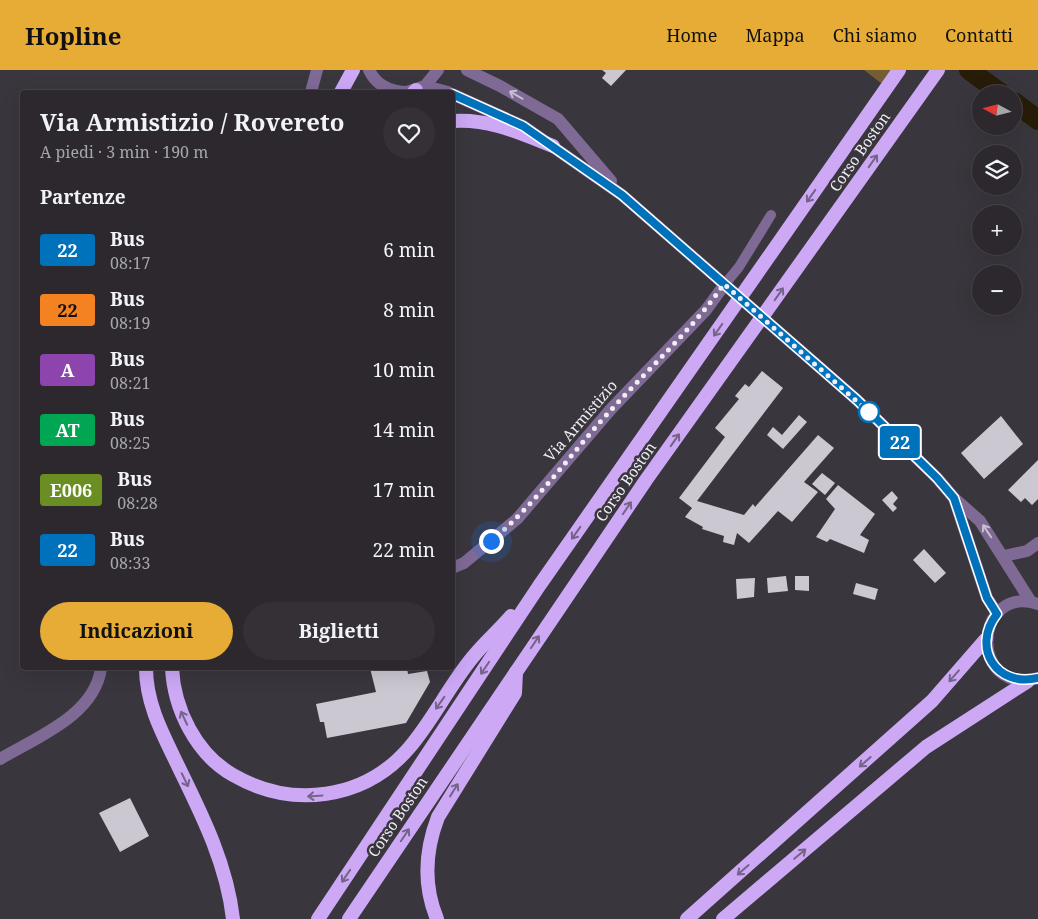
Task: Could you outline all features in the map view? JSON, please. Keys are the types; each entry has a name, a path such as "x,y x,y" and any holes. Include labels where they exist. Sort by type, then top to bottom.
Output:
{"highway":[{"path":"343,90 353,70"},
{"name":"Corso Boston","path":"318,919 539,586 899,70"},
{"name":"Corso Boston","path":"349,919 646,480 938,70"},
{"path":"455,121 480,122 501,126 553,146"},
{"path":"172,670 176,696 190,731 201,746 230,773 266,791 285,795 305,797 344,791 380,774 402,754 472,658 539,586"},
{"path":"687,919 932,701 986,639"},
{"path":"146,670 148,693 156,720 203,817 230,894 233,919"},
{"path":"437,919 428,890 426,871 431,834 438,816 515,693 516,670"},
{"path":"723,919 926,747 1033,679"}],"street":[{"path":"312,90 317,70"},
{"path":"369,70 377,82 386,88 404,90"},
{"path":"414,90 438,70"},
{"path":"467,70 500,86 558,120 622,195"},
{"path":"455,95 523,126 622,195 857,400 937,478 954,498 980,521 1035,603"},
{"name":"Via Armistizio","path":"455,567 464,563 517,519 611,409 706,310 724,284"},
{"path":"954,498 987,598 997,614"},
{"path":"1004,556 1027,551 1038,543"},
{"path":"1033,679 1014,679 998,669 987,652 986,639 991,621 997,614 1013,604 1035,603"},
{"path":"0,759 62,722 86,703 100,681 101,670"}],"lane":[{"name":"Via Armistizio","path":"724,284 739,267 771,215"}],"shaded area":[{"path":"864,70 892,70 882,84"}],"building":[{"path":"602,70 626,70 611,86 602,78 606,73"},
{"path":"762,371 783,388 697,501 744,515 753,504 755,507 818,435 834,448 804,482 818,492 792,522 778,511 749,543 737,533 734,545 723,542 724,536 702,529 703,527 685,517 692,508 679,498 725,437 715,428 739,399 735,396 745,384 749,387"},
{"path":"799,415 807,422 783,449 767,435 773,427 782,435"},
{"path":"1001,416 1023,444 984,479 961,453"},
{"path":"1038,460 1038,499 1032,505 1025,498 1021,502 1008,490"},
{"path":"822,473 835,483 825,495 812,484"},
{"path":"838,485 875,514 860,535 869,540 864,553 830,539 827,542 816,537 835,509 826,499"},
{"path":"892,491 898,498 893,504 897,508 893,512 882,500"},
{"path":"924,549 946,573 935,583 913,560"},
{"path":"786,576 788,591 768,593 767,578"},
{"path":"795,576 809,576 809,591 795,590"},
{"path":"755,578 754,597 737,599 736,579"},
{"path":"856,583 878,589 875,600 853,594"},
{"path":"370,670 407,670 408,674 427,671 430,682 406,723 327,738 324,722 320,722 316,704 376,692"},
{"path":"130,798 149,836 120,852 99,813"}],"waterway":[{"path":"969,70 990,85"},
{"path":"1022,108 1038,120"}],"bus line":[{"name":"22","path":"455,95 475,102 523,126 622,195 857,400 937,478 954,498 987,598 997,614 987,630 986,639 987,652 993,664 1002,674 1014,679 1028,681 1038,678"}],"route":[{"path":"491,541 517,519 611,409 706,310 724,284 869,412"}]}
